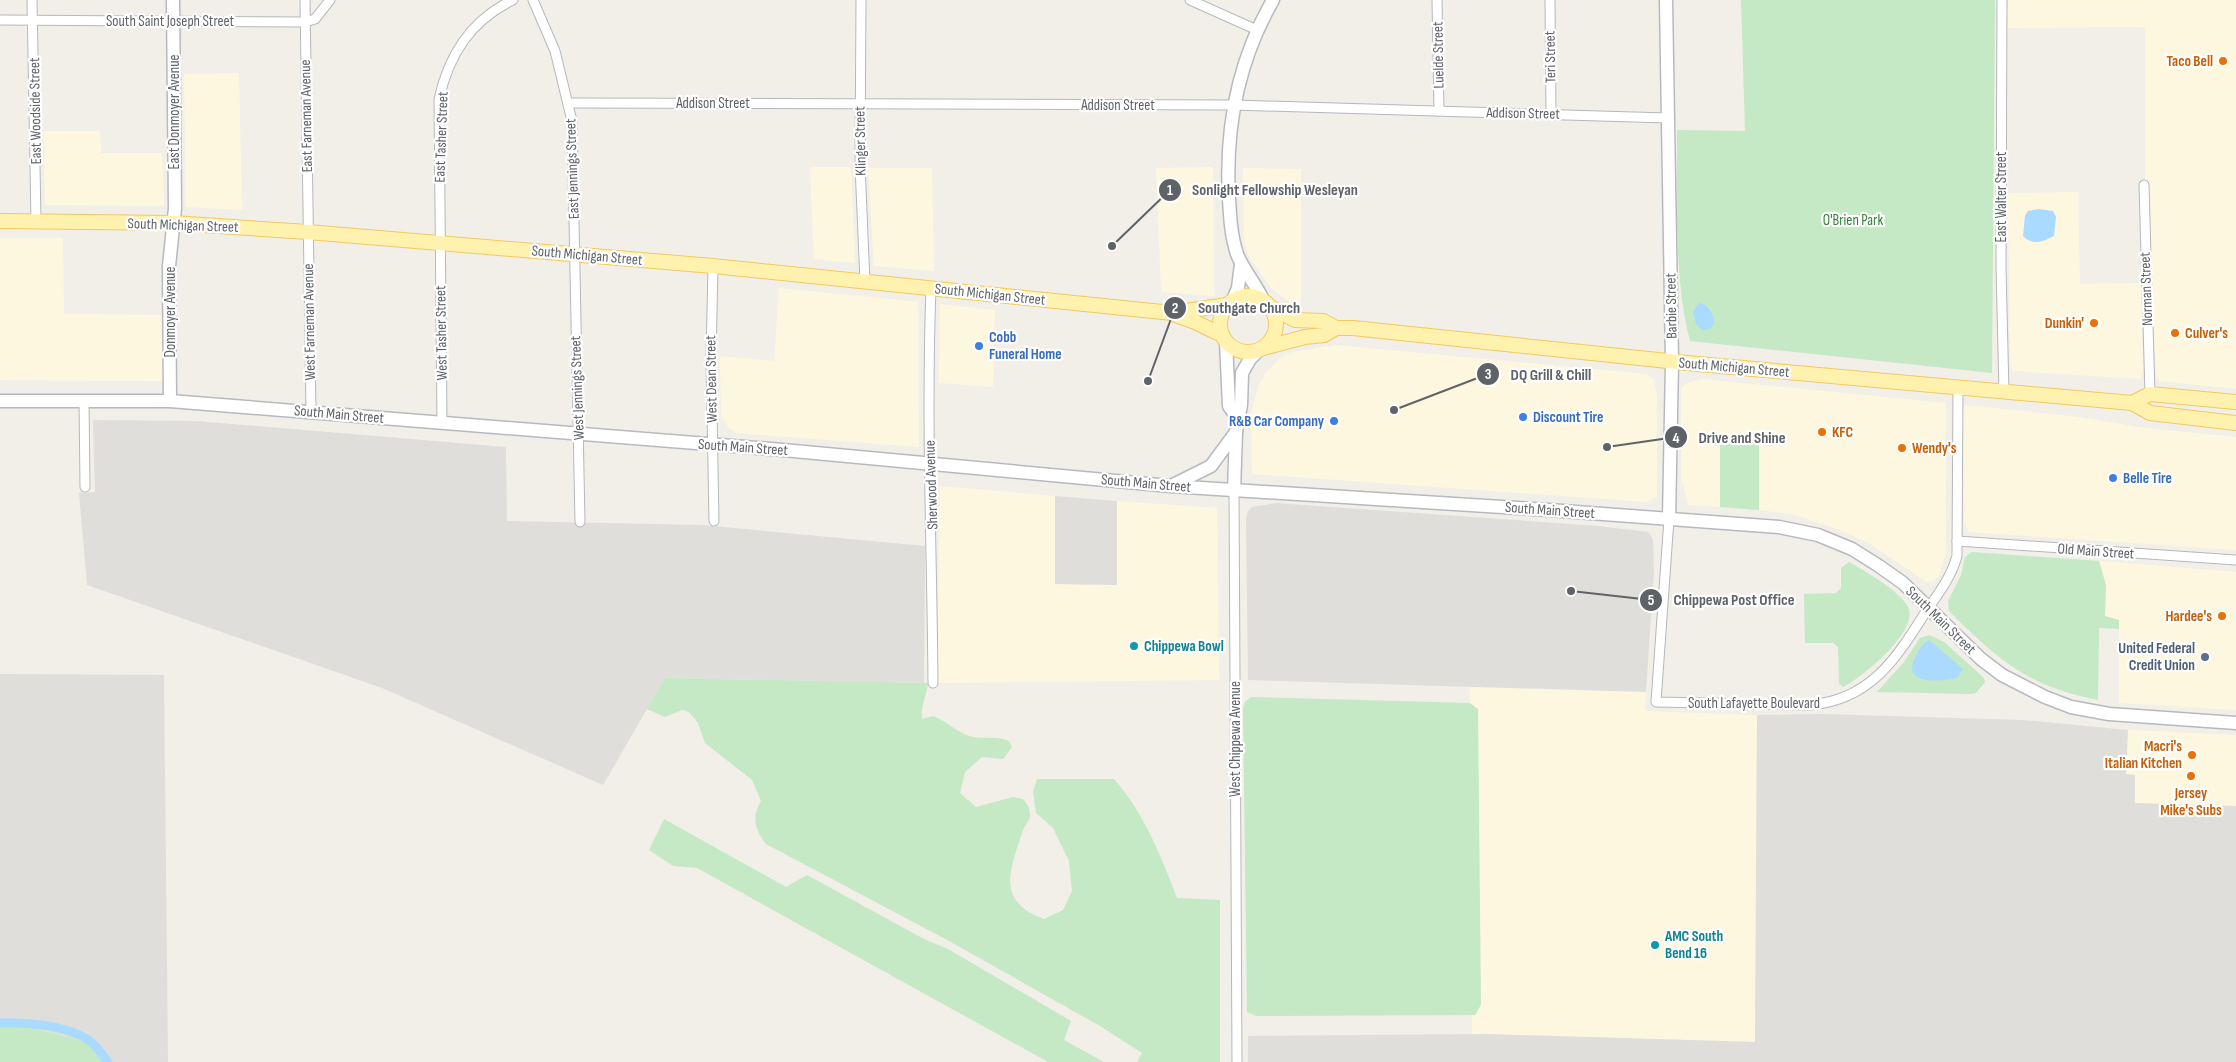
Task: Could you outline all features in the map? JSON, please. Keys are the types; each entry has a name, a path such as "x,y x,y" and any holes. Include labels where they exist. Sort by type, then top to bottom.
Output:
{"main road":[{"name":"South Michigan Street","path":"0,221 173,223 308,232 713,266 1172,313 1230,302"},
{"path":"1248,296 1268,304 1277,325 1275,334 1260,350 1241,352 1224,339 1220,319 1230,302 1248,296"},
{"name":"South Michigan Street","path":"1268,304 1295,320 1323,321 1336,328 1353,328 1672,362 1958,389 2132,403 2150,414 2236,423"},
{"name":"South Michigan Street","path":"1172,313 1181,319 1209,328 1224,339"},
{"name":"South Michigan Street","path":"1260,350 1304,336 1324,335 1336,328"},
{"path":"2132,403 2150,394 2236,402"}],"street":[{"name":"East Woodside Street","path":"32,0 36,221"},
{"name":"East Donmoyer Avenue","path":"173,0 175,208 173,223"},
{"name":"East Farneman Avenue","path":"305,0 308,232"},
{"path":"305,22 314,19 330,0"},
{"name":"East Tasher Street","path":"440,243 438,108 443,80 451,60 464,38 485,17 513,0"},
{"name":"East Jennings Street","path":"533,0 555,52 569,103 573,139 575,254"},
{"name":"Klinger Street","path":"861,0 860,104 865,282"},
{"path":"1190,0 1257,30"},
{"path":"1268,304 1241,264 1231,232 1229,145 1234,105 1244,63 1257,30 1273,0"},
{"name":"Luelde Street","path":"1437,0 1438,111"},
{"name":"Teri Street","path":"1550,0 1551,113"},
{"name":"Barbie Street","path":"1656,702 1669,519 1672,362 1666,0"},
{"name":"East Walter Street","path":"2002,0 2001,267 2004,393"},
{"name":"South Saint Joseph Street","path":"0,20 305,22"},
{"name":"Addison Street","path":"569,103 1234,105 1551,113 1667,118"},
{"name":"Norman Street","path":"2144,185 2150,394"},
{"name":"Donmoyer Avenue","path":"170,401 170,266 173,223"},
{"name":"West Farneman Avenue","path":"308,232 311,412"},
{"name":"West Tasher Street","path":"440,243 442,423"},
{"name":"West Jennings Street","path":"575,254 580,522"},
{"path":"1230,302 1238,288 1241,264"},
{"name":"West Dean Street","path":"713,266 711,358 714,521"},
{"name":"Sherwood Avenue","path":"931,288 928,378 931,463 933,683"},
{"name":"West Chippewa Avenue","path":"1224,339 1229,406 1237,417"},
{"name":"West Chippewa Avenue","path":"1237,1062 1234,491 1237,417 1241,405 1242,373 1250,359 1260,350"},
{"name":"South Lafayette Boulevard","path":"1656,702 1788,706 1827,704 1867,686 1885,670 1953,570 1957,541 1958,389"},
{"path":"84,400 85,487"},
{"name":"South Main Street","path":"0,401 170,401 931,463 1170,486 1780,527 1818,535 1852,549 1879,566 1903,583 1981,659 2002,675 2045,698 2071,708 2144,718 2236,723"},
{"path":"1170,486 1211,466 1236,432"},
{"name":"Old Main Street","path":"1957,541 2236,560"}],"shaded area":[{"path":"2008,0 2236,0 2236,389 2158,381 2156,375 2151,283 2150,185 2145,184 2145,27 2007,28"},
{"path":"239,73 242,210 186,207 184,74"},
{"path":"44,131 100,131 101,153 162,153 164,206 45,205"},
{"path":"810,167 851,167 855,263 814,259"},
{"path":"1213,167 1214,296 1161,292 1156,168"},
{"path":"868,168 932,168 934,271 874,266"},
{"path":"1243,168 1301,169 1301,304 1291,303 1272,289 1249,257 1244,242"},
{"path":"2078,192 2080,284 2141,283 2143,373 2140,379 2013,371 2010,366 2008,193"},
{"path":"0,238 63,238 64,314 163,315 163,381 0,380"},
{"path":"779,288 918,302 919,447 736,433 728,428 721,415 720,356 774,361"},
{"path":"940,304 995,310 993,387 939,383"},
{"path":"1335,345 1647,374 1653,379 1657,395 1657,497 1647,502 1252,474 1251,415 1258,386 1266,373 1281,357 1292,352"},
{"path":"1702,379 1946,403 1946,552 1939,576 1933,581 1926,582 1869,543 1837,529 1796,515 1759,510 1759,445 1720,441 1720,507 1688,505 1681,476 1681,393 1682,387 1687,383"},
{"path":"1965,405 2080,417 2145,428 2236,437 2236,550 1969,532 1964,522 1963,409"},
{"path":"93,420 196,421 506,447 507,521 702,525 925,546 924,683 665,678 603,785 382,688 87,585 79,493 95,492"},
{"path":"940,486 1055,496 1055,584 1117,585 1117,501 1217,508 1219,680 937,683"},
{"path":"1055,496 1117,501 1117,585 1055,584"},
{"path":"1276,503 1598,526 1649,532 1653,540 1654,571 1646,692 1248,680 1246,518 1248,511 1252,507"},
{"path":"2099,561 2236,572 2236,710 2119,703 2119,621 2105,616 2106,585"},
{"path":"0,674 164,675 168,1062 105,1062 88,1042 0,1020"},
{"path":"1470,687 1646,692 1645,711 1757,715 1755,1042 1472,1034"},
{"path":"1822,714 2023,720 2128,730 2126,774 2135,775 2135,803 2236,806 2236,1062 1248,1062 1248,1036 1488,1034 1755,1042 1757,715"},
{"path":"2128,730 2236,735 2236,806 2135,803 2135,775 2126,774"}],"green space":[{"name":"O'Brien Park","path":"1741,0 1995,0 1992,373 1690,341 1681,290 1679,263 1677,130 1745,131"},
{"path":"1720,441 1759,444 1759,510 1720,507"},
{"path":"1972,552 2099,561 2106,585 2105,616 2119,620 2119,629 2099,628 2098,700 2053,688 2016,669 1983,644 1949,611 1948,601 1961,575 1965,557"},
{"path":"1849,562 1882,582 1897,594 1908,607 1909,617 1906,628 1887,652 1863,674 1843,687 1839,683 1838,647 1833,643 1805,643 1804,594 1836,593 1841,588 1841,568"},
{"path":"1929,635 1944,642 1984,678 1985,682 1976,693 1877,692 1904,662 1920,638"},
{"path":"665,678 928,683 922,719 933,716 973,737 1005,739 1009,741 1012,747 1003,759 982,757 965,772 960,793 976,807 1013,797 1023,799 1026,803 1030,817 1024,828 1014,858 1010,883 1012,893 1018,903 1028,912 1044,919 1063,910 1072,891 1069,861 1053,828 1036,813 1033,792 1037,779 1114,779 1125,792 1151,835 1177,898 1220,900 1220,1062 1137,1062 1142,1053 1100,1026 949,941 766,844 757,828 755,818 761,801 752,780 705,743 698,723 689,712 682,710 665,717 647,709"},
{"path":"1251,697 1470,703 1478,709 1481,1005 1475,1015 1256,1016 1247,1012 1243,708 1245,702"},
{"path":"664,819 786,887 807,875 924,939 948,949 1071,1021 1064,1040 1104,1062 1048,1062 697,868 673,866 649,850"},
{"path":"0,1020 88,1042 105,1062 0,1062"}],"water":[{"path":"2039,209 2053,211 2056,217 2054,236 2034,242 2023,236 2025,216 2028,211"},
{"path":"1699,303 1706,306 1712,313 1714,324 1710,329 1702,330 1696,324 1693,312"},
{"path":"1929,640 1963,669 1957,678 1931,680 1916,676 1912,664 1923,644"}],"waterway":[{"path":"0,1023 33,1024 68,1030 90,1041 108,1062"}],"place":[{"name":"Taco Bell","path":"2223,61"},
{"name":"Sonlight Fellowship Wesleyan","path":"1112,246"},
{"name":"Dunkin'","path":"2094,323"},
{"name":"Culver's","path":"2175,333"},
{"name":"Cobb Funeral Home","path":"979,346"},
{"name":"Southgate Church","path":"1148,381"},
{"name":"DQ Grill & Chill","path":"1394,410"},
{"name":"Discount Tire","path":"1523,417"},
{"name":"R&B Car Company","path":"1334,421"},
{"name":"KFC","path":"1822,432"},
{"name":"Drive and Shine","path":"1607,447"},
{"name":"Wendy's","path":"1902,448"},
{"name":"Belle Tire","path":"2113,478"},
{"name":"Chippewa Post Office","path":"1571,591"},
{"name":"Hardee's","path":"2222,616"},
{"name":"Chippewa Bowl","path":"1134,646"},
{"name":"United Federal Credit Union","path":"2205,657"},
{"name":"Macri's Italian Kitchen","path":"2192,755"},
{"name":"Jersey Mike's Subs","path":"2191,776"},
{"name":"AMC South Bend 16","path":"1655,945"}]}
